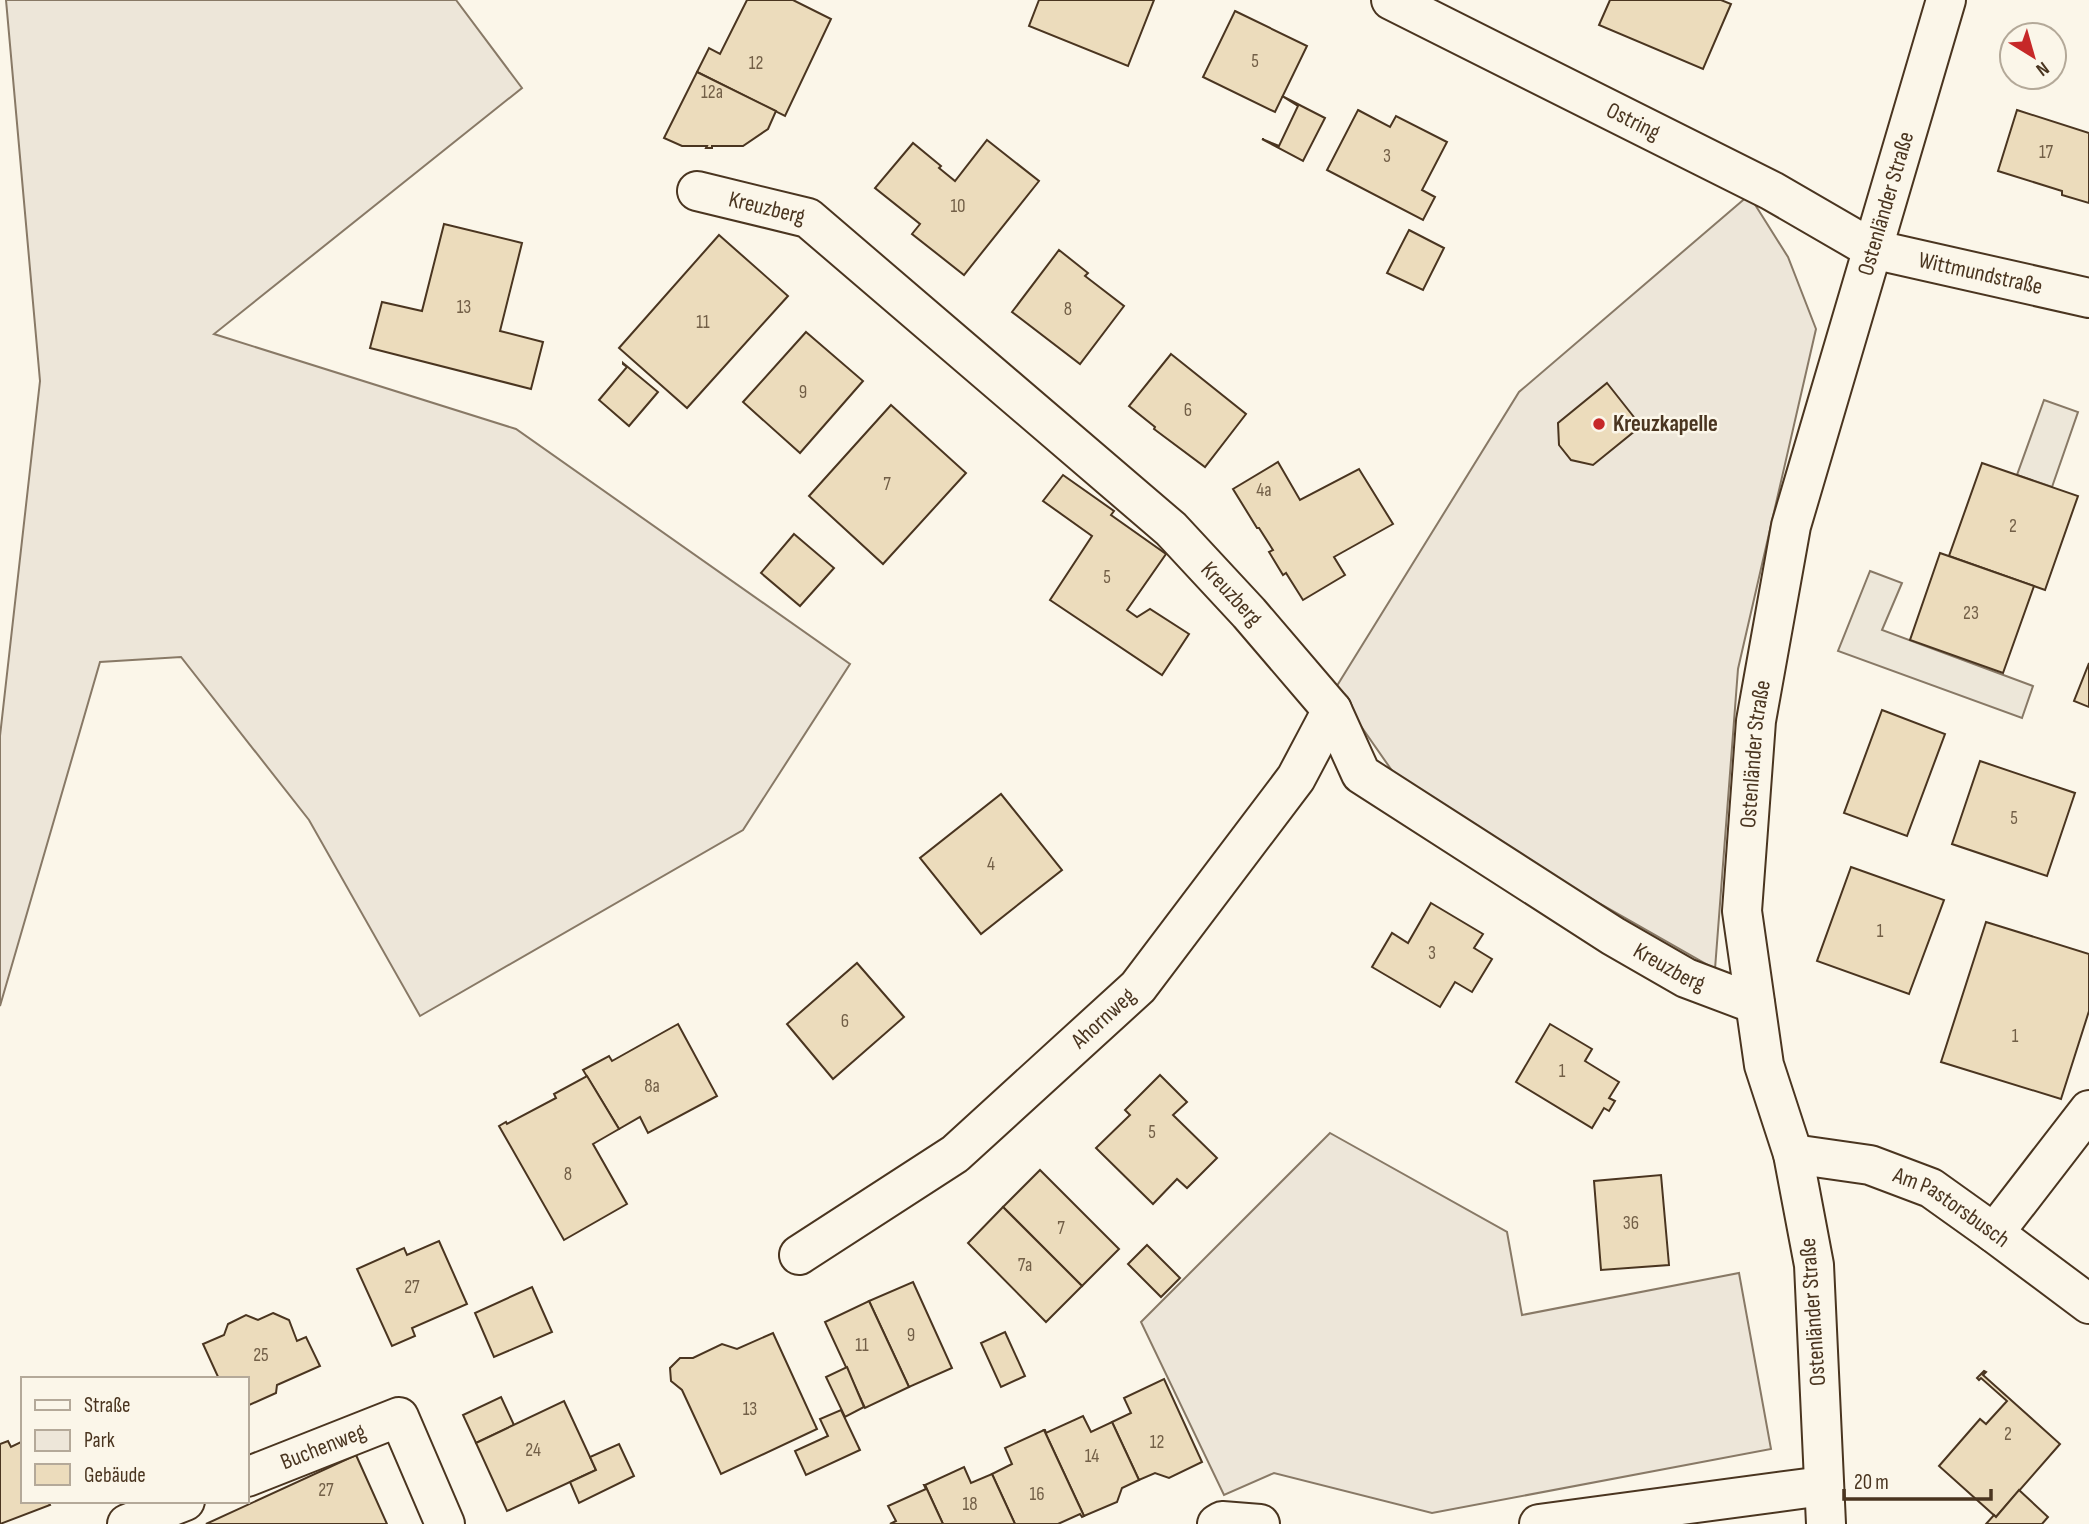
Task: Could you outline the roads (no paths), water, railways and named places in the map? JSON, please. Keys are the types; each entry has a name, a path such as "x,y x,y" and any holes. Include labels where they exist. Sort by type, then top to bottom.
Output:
{"street":[{"name":"Ostring","path":"1391,0 1772,191 1872,249"},
{"name":"Ostenländer Straße","path":"1826,1524 1814,1265 1793,1154 1764,1065 1742,911 1756,721 1791,526 1946,0"},
{"name":"Kreuzberg","path":"697,191 808,218 1171,529 1249,612 1332,710 1361,774 1625,943 1686,978 1755,1004"},
{"name":"Wittmundstraße","path":"1872,249 2089,298"},
{"name":"Ahornweg","path":"799,1255 955,1154 1138,987 1296,778 1332,710"},
{"path":"1994,1233 2089,1110"},
{"name":"Am Pastorsbusch","path":"1793,1154 1870,1165 1931,1188 2089,1304"},
{"name":"Buchenweg","path":"248,1477 399,1417 446,1524"},
{"path":"1539,1524 1823,1486"},
{"path":"127,1524 180,1503"},
{"path":"1217,1524 1222,1521 1260,1524"}],"place":[{"name":"Kreuzkapelle","path":"1599,424"}]}
